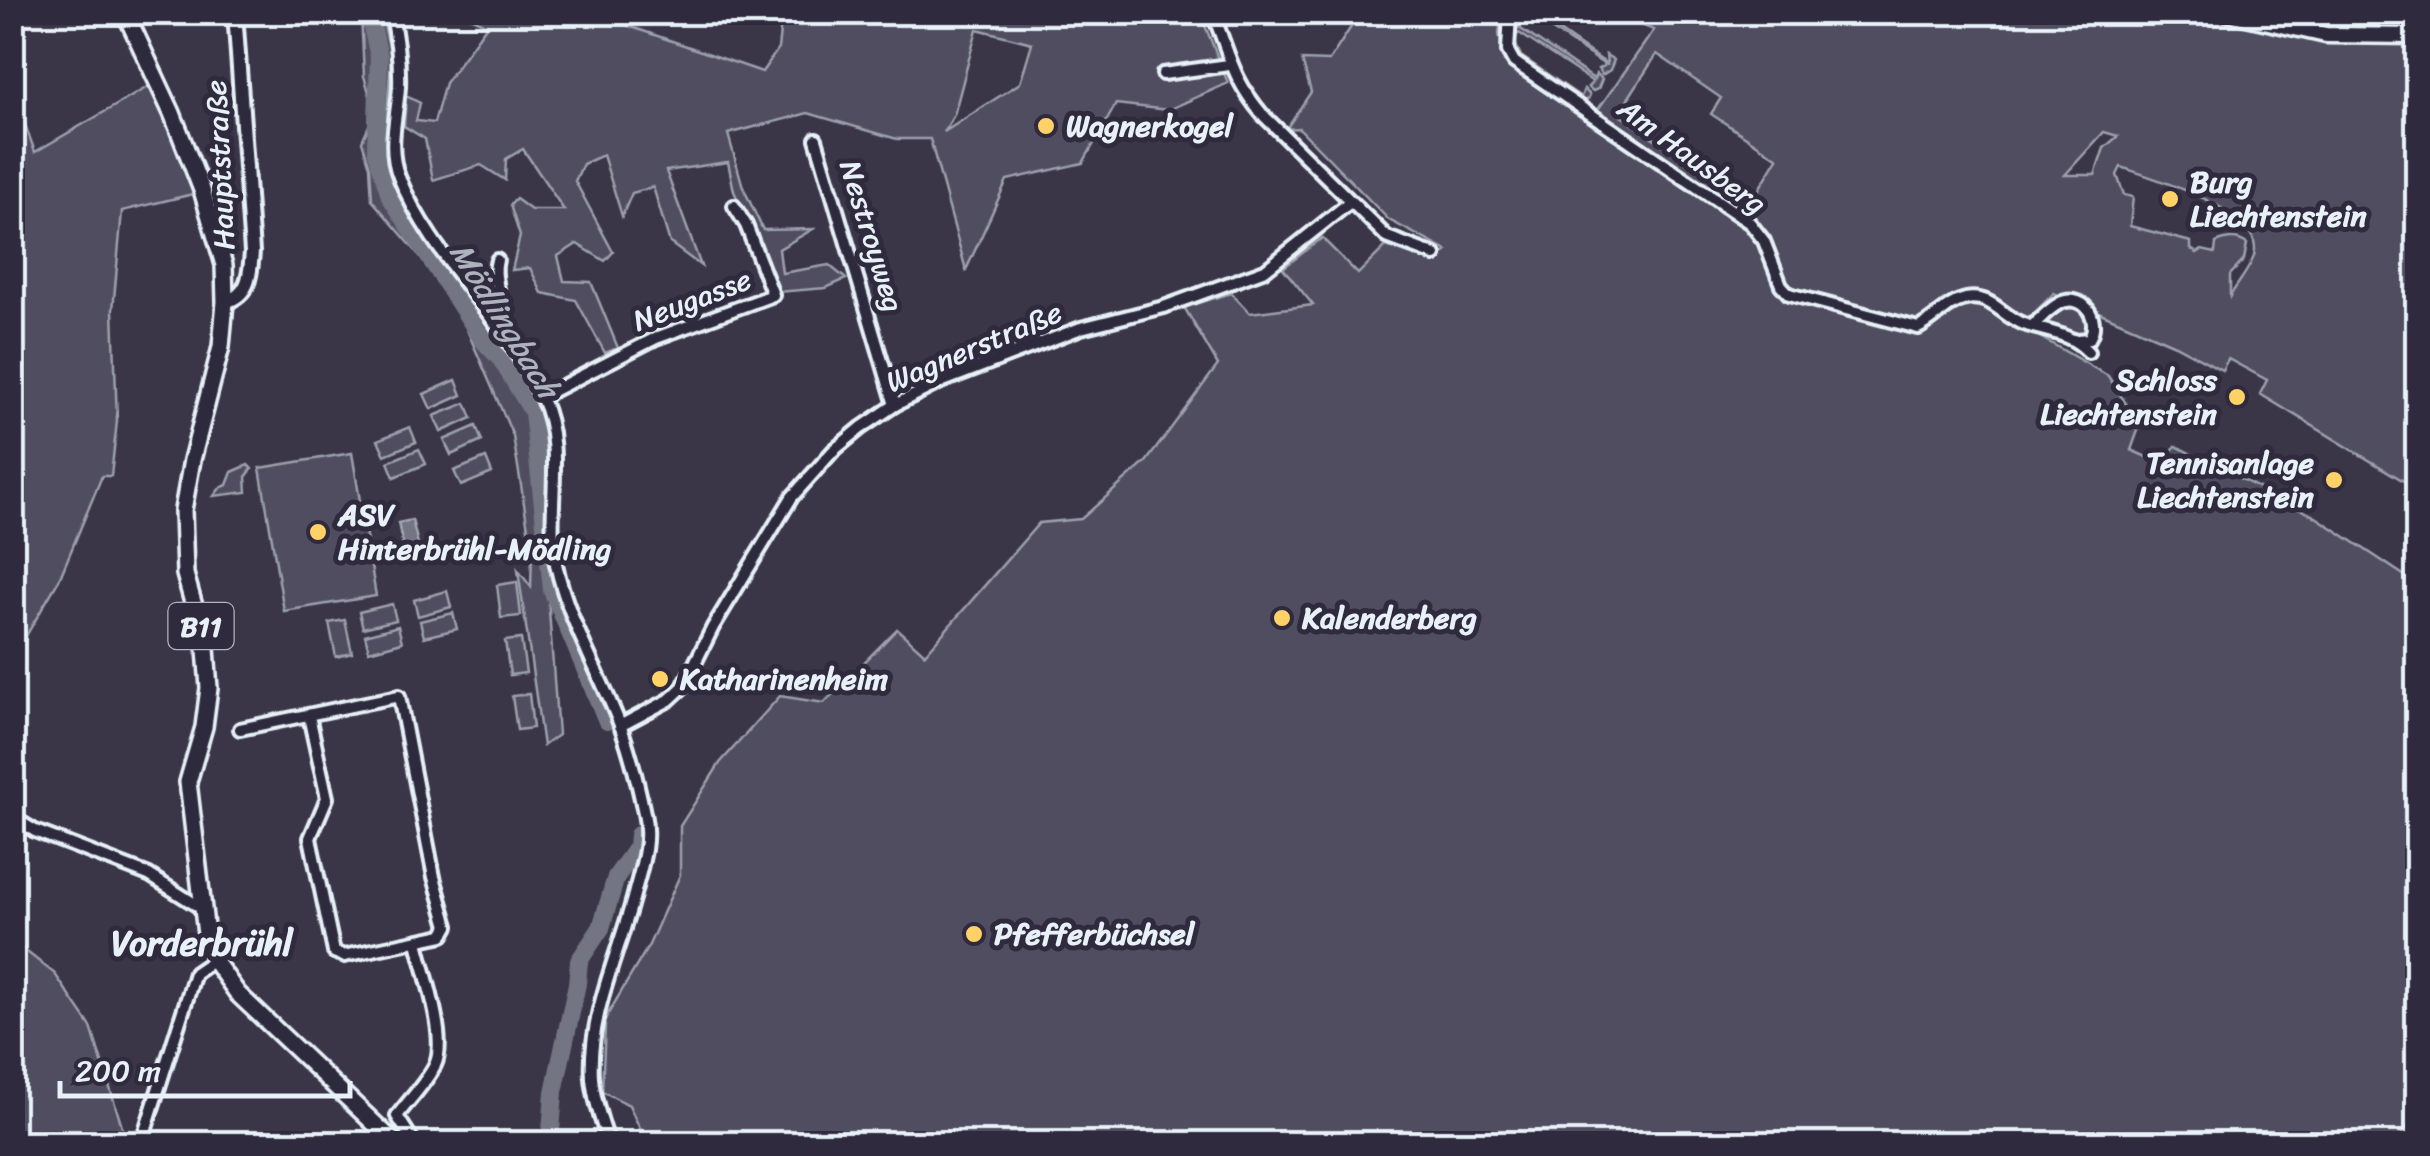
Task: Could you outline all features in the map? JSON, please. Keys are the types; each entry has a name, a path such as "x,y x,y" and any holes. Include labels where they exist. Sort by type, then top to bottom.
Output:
{"main road":[{"name":"B11","path":"125,12 172,113 202,190 224,265 226,302 221,347 183,510 186,574 206,648 209,688 204,727 188,782 201,908 214,960 238,994 396,1144"},
{"path":"2224,12 2326,35 2418,36"}],"street":[{"name":"Hauptstraße","path":"226,302 238,299 250,280 252,252 236,12"},
{"path":"392,12 399,44 399,88 391,151 398,176 424,226 541,397 553,439 555,560 575,623 620,726 645,816 646,850 629,920 598,1008 594,1041 592,1076 596,1105 609,1144"},
{"path":"1212,12 1230,65 1262,114 1387,237 1436,255"},
{"name":"Am Hausberg","path":"1510,12 1508,51 1514,62 1750,224 1764,241 1789,294 1918,328 1953,303 1971,298 1994,304 2019,323 2078,340"},
{"path":"1163,74 1230,65"},
{"name":"Nestroyweg","path":"816,140 895,405"},
{"name":"Wagnerstraße","path":"620,726 683,688 713,626 792,497 834,450 895,405 943,381 1081,328 1164,307 1264,270 1349,203"},
{"name":"Neugasse","path":"541,397 656,338 774,295 746,225 734,206"},
{"path":"497,260 494,271 501,288 502,314 498,329"},
{"path":"2032,326 2058,304 2068,301 2087,306 2096,328 2089,339 2078,340"},
{"path":"2078,340 2088,352"},
{"path":"240,729 399,696 434,876 448,926 443,935 344,956 334,952 310,838 327,798 310,716"},
{"path":"12,817 36,831 149,875 201,908"},
{"path":"415,1144 397,1116 438,1056 437,1026 418,942"},
{"path":"141,1144 195,973 214,960"}],"shaded area":[{"path":"2198,12 2336,43 2417,42 2417,489 2260,394 2267,380 2228,359 2222,370 2175,345 2054,293 2021,326 2108,376 2140,425 2131,450 2160,463 2176,446 2316,517 2417,584 2418,1113 2395,1143 647,1144 629,1105 602,1091 602,1024 649,945 680,875 680,826 720,763 780,696 824,703 897,629 925,654 1039,523 1081,519 1146,462 1218,365 1184,307 1231,293 1250,313 1313,305 1283,268 1322,238 1358,274 1386,246 1433,262 1447,251 1389,220 1299,128 1286,129 1311,92 1302,60 1329,61 1360,13 1502,13 1499,33 1504,62 1584,118 1599,108 1654,30 1610,13","holes":["1657,54 1721,98 1711,114 1778,158 1746,210 1737,204 1741,197 1618,114","2104,132 2118,136 2104,148 2095,175 2065,175","2121,167 2181,188 2226,211 2243,225 2253,240 2254,256 2230,296 2230,275 2244,260 2247,244 2228,239 2216,243 2215,253 2197,253 2191,249 2191,242 2130,226 2133,197 2124,195 2117,175"]},
{"path":"361,13 381,13 391,55 385,145 391,181 509,357 542,420 547,582 558,735 543,746 518,570 531,587 532,553 513,436 461,316 415,250 372,200 370,167 362,141 375,112 364,76"},
{"path":"462,13 497,13 508,19 525,13 591,13 762,72 778,49 782,13 1200,13 1228,83 1168,110 1116,104 1083,163 1007,180 966,270 930,139 897,139 808,113 728,134 743,187 763,230 813,229 779,249 782,273 829,265 846,279 826,288 777,292 734,191 728,162 666,171 701,266 670,243 653,187 632,193 622,216 603,155 583,164 575,181 613,252 605,261 577,244 558,256 564,281 591,282 618,348 605,353 576,300 542,293 530,268 512,270 520,236 510,205 516,199 531,210 564,210 523,149 506,159 505,180 481,165 433,180 425,139 404,126 406,96 420,103 416,121 434,123 445,83 487,25","holes":["977,29 1032,43 1020,83 944,132 954,115"]},
{"path":"1527,13 1533,13 1607,64 1606,55 1614,60 1610,70 1602,75 1598,69 1605,65"},
{"path":"1513,19 1518,27 1594,79 1596,74 1602,79 1598,89 1593,91 1588,87 1593,82 1519,33 1512,33"},
{"path":"1513,38 1521,56 1581,97 1584,89 1590,95 1588,99 1581,102 1539,76 1520,58"},
{"path":"153,84 197,193 122,211 113,310 117,421 111,476 102,476 59,580 13,658 12,89 35,152"},
{"path":"2076,305 2088,311 2088,332 2081,334 2042,323 2057,309"},
{"path":"456,380 462,395 431,409 424,394"},
{"path":"466,403 472,418 441,432 434,416"},
{"path":"476,426 482,441 451,455 444,440"},
{"path":"410,427 416,442 385,455 378,440"},
{"path":"419,449 426,464 394,477 388,462"},
{"name":"ASV Hinterbrühl-Mödling","path":"352,453 376,596 284,611 260,468"},
{"path":"486,458 492,473 461,486 454,471"},
{"path":"248,465 252,469 246,477 247,492 214,496 227,485 232,472"},
{"path":"517,582 521,616 501,618 497,585"},
{"path":"447,591 451,607 418,616 414,600"},
{"path":"392,604 396,620 363,628 359,612"},
{"path":"453,613 457,629 424,637 420,621"},
{"path":"345,620 352,653 336,657 329,623"},
{"path":"398,626 402,642 369,651 365,635"},
{"path":"521,639 526,673 510,675 505,641"},
{"path":"529,694 533,728 517,730 512,696"},
{"path":"13,941 55,974 91,1027 127,1143 13,1143"}],"water":[{"path":"412,520 421,556 406,559 398,523"}],"waterway":[{"name":"Mödlingbach","path":"369,12 379,57 376,149 390,196 533,412 552,590 607,721"},
{"name":"Mödlingbach","path":"550,1144 554,1092 579,961 601,928 616,877 637,847 638,835"}],"place":[{"name":"Wagnerkogel","path":"1046,126"},
{"name":"Burg Liechtenstein","path":"2170,199"},
{"name":"Schloss Liechtenstein","path":"2237,397"},
{"name":"Tennisanlage Liechtenstein","path":"2334,480"},
{"name":"ASV Hinterbrühl-Mödling","path":"318,532"},
{"name":"Kalenderberg","path":"1282,618"},
{"name":"Katharinenheim","path":"660,679"},
{"name":"Pfefferbüchsel","path":"974,934"}],"district":[{"name":"Vorderbrühl","path":"202,943"}]}
